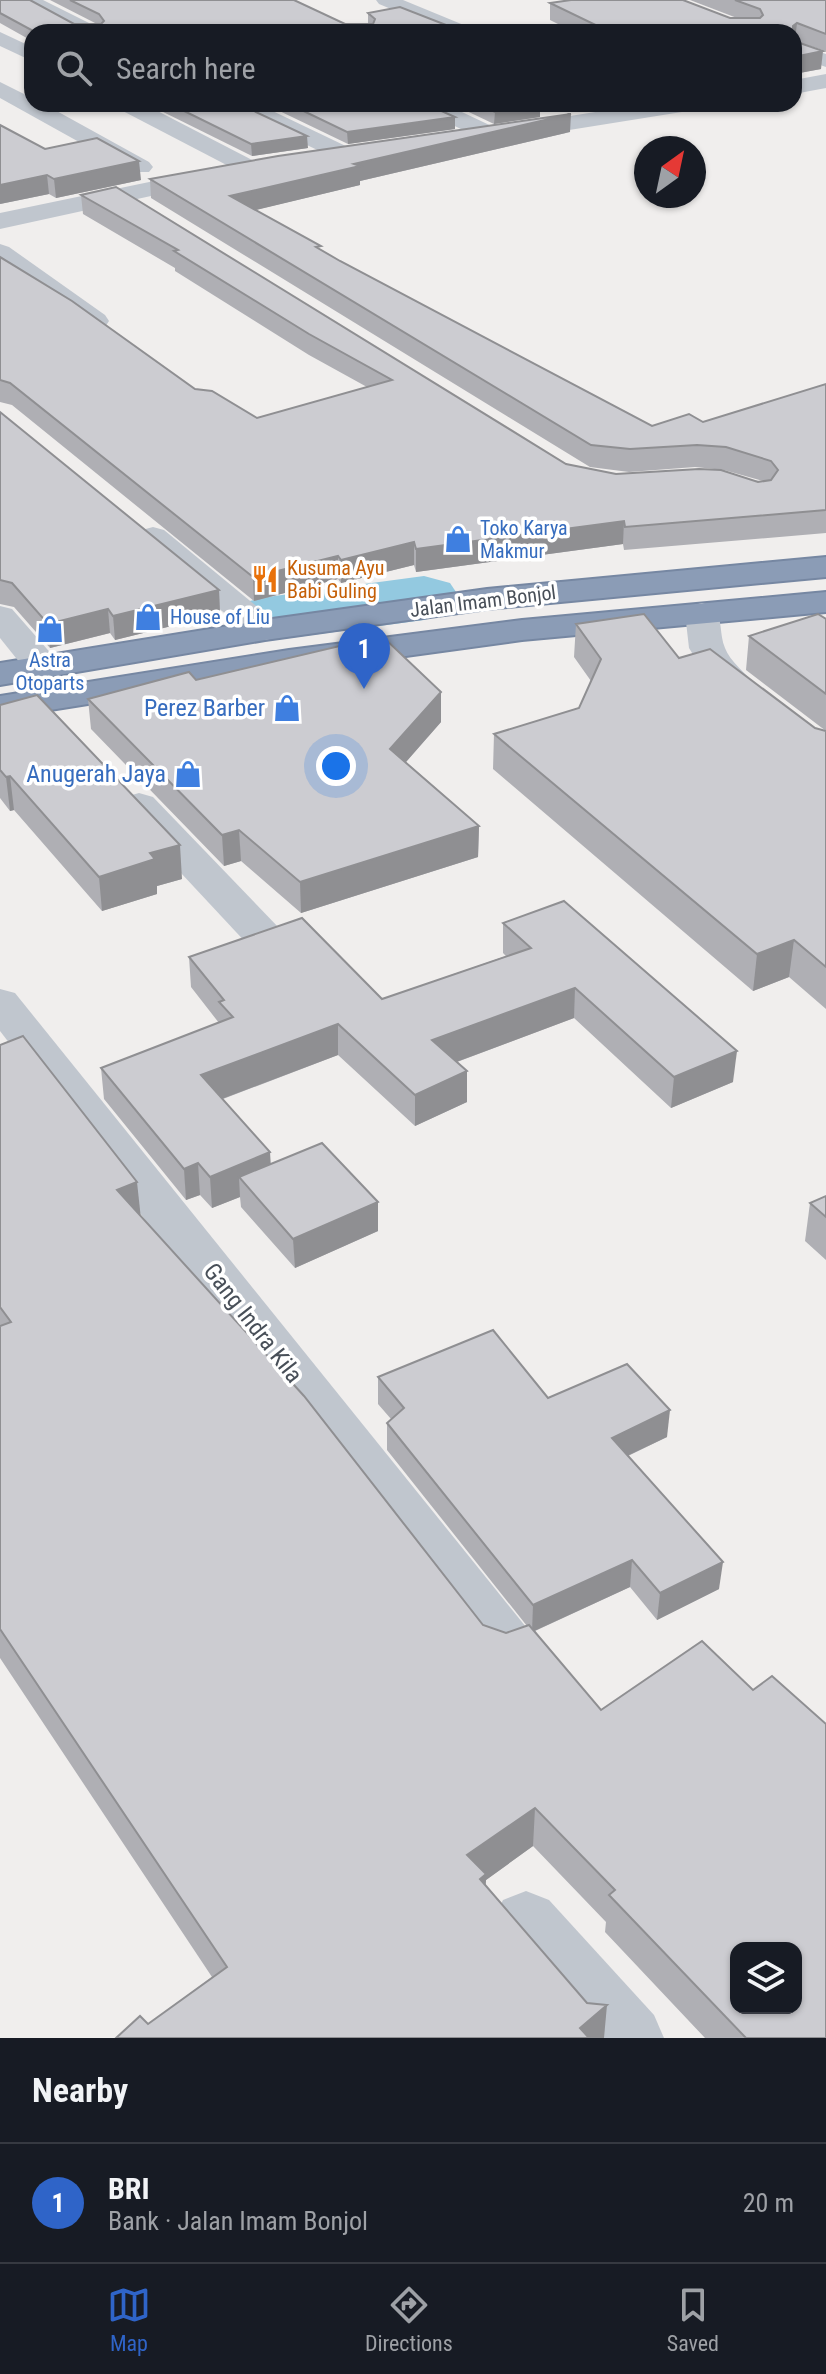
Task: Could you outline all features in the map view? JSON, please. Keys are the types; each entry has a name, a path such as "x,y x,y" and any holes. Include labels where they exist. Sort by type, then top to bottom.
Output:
{"highway":[{"name":"Jalan Imam Bonjol","path":"0,707 40,682 265,630 487,599 826,567"},
{"name":"Jalan Imam Bonjol","path":"0,674 40,682 508,631 811,604"}],"street":[{"path":"27,0 76,24"},
{"path":"386,0 444,24"},
{"path":"0,38 24,51"},
{"path":"802,52 826,61"},
{"path":"802,86 826,81"},
{"path":"0,89 24,102"},
{"path":"41,112 173,185"},
{"path":"142,112 248,167"},
{"path":"258,112 352,153 303,160"},
{"path":"444,112 492,135"},
{"path":"549,112 575,123"},
{"path":"447,140 575,123 623,112"},
{"path":"0,203 11,219 248,167 275,164"},
{"path":"124,196 150,212"},
{"path":"0,252 122,340"},
{"path":"132,520 265,630"},
{"path":"811,604 826,626"},
{"path":"702,613 707,648 723,674 826,753"},
{"path":"0,616 71,733"},
{"path":"114,779 265,938"},
{"name":"Gang Indra Kila","path":"0,1002 505,1644"},
{"path":"526,1921 630,2038"}],"building":[{"path":"0,0 30,0 74,24 24,26 0,13"},
{"path":"70,0 294,0 345,24 101,24 104,21 99,14"},
{"path":"571,0 683,0 730,18 760,18 763,15 760,9 735,0 826,0 826,34 797,23 593,24 550,3"},
{"path":"400,7 444,24 373,24 375,19 368,13"},
{"path":"802,44 823,51 802,55"},
{"path":"186,112 256,112 307,136 251,144"},
{"path":"306,112 444,112 455,117 347,132"},
{"path":"571,114 230,196 321,246 316,247 340,261 652,426 689,414 703,422 826,384 826,510 625,527 624,521 416,549 414,542 341,560 338,556 253,577 10,383 0,380 0,257 72,301 195,389 212,391 257,418 392,380 309,334 174,251 178,250 81,195 116,187 566,464 616,474 721,470 758,482 771,480 778,470 771,461 726,447 697,445 630,449 591,445 150,179 278,156"},
{"path":"0,125 45,149 97,138 139,161 54,179 47,175 0,185"},
{"path":"0,412 219,590 113,616 108,609 48,624 12,583 0,580"},
{"path":"644,614 679,658 710,649 815,728 826,731 826,967 794,940 757,954 494,734 579,708 601,659 576,624"},
{"path":"818,614 826,619 826,694 749,636"},
{"path":"382,636 441,692 390,749 479,826 300,882 239,830 222,835 88,699 189,672 196,680"},
{"path":"37,695 180,845 150,853 155,859 99,877 10,776 6,777 0,770 0,705"},
{"path":"564,901 737,1051 674,1077 575,988 432,1040 467,1071 415,1095 338,1024 201,1075 270,1152 210,1177 198,1163 184,1169 101,1068 233,1017 219,1002 224,1000 189,957 302,918 382,999 531,948 503,923"},
{"path":"23,1036 137,1182 117,1190 304,1396 483,1625 506,1633 529,1625 601,1710 702,1641 753,1690 772,1676 826,1724 826,2038 746,2038 609,1895 615,1890 535,1808 467,1855 486,1874 480,1879 587,2003 607,2005 580,2028 589,2038 116,2038 140,2016 148,2024 227,1967 0,1629 0,1326 11,1322 0,1307 0,1045"},
{"path":"322,1143 378,1202 293,1239 239,1177"},
{"path":"826,1196 826,1217 810,1203"},
{"path":"493,1330 548,1398 627,1364 670,1410 612,1438 723,1562 660,1593 632,1560 533,1605 387,1423 404,1408 378,1377"}],"waterway":[{"path":"267,619 424,598"}],"place":[{"name":"Toko Karya Makmur","path":"458,539"},
{"name":"Kusuma Ayu Babi Guling","path":"265,579"},
{"name":"House of Liu","path":"148,617"},
{"name":"Astra Otoparts","path":"50,629"},
{"name":"BRI","path":"364,689"},
{"name":"Perez Barber","path":"287,708"},
{"name":"Anugerah Jaya","path":"188,774"}]}
